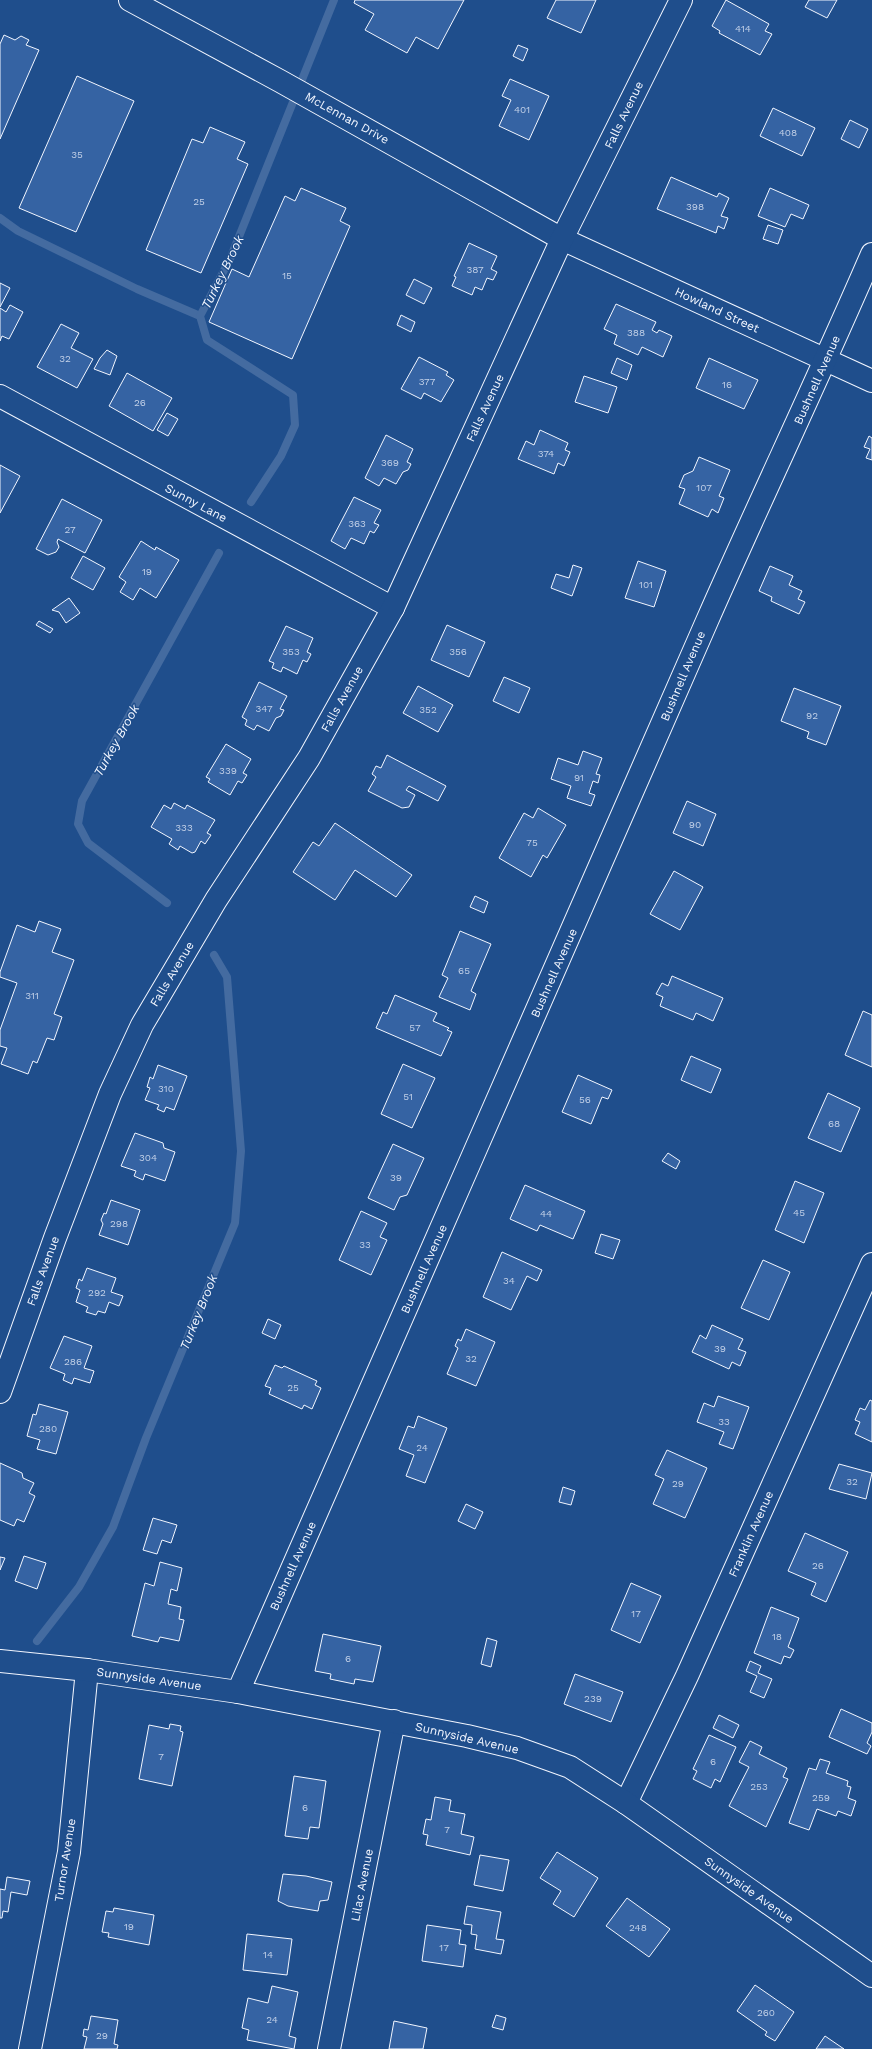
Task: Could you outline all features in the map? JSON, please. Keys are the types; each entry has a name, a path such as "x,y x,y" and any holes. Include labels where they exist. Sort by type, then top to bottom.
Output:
{"street":[{"name":"McLennan Drive","path":"130,0 280,81 562,239"},
{"name":"Falls Avenue","path":"0,1392 55,1238 110,1094 142,1025 216,900 309,758 393,608 562,239 680,0"},
{"name":"Howland Street","path":"562,239 872,381"},
{"name":"Bushnell Avenue","path":"238,1692 586,900 708,618 826,361 872,254"},
{"name":"Sunny Lane","path":"0,396 393,608"},
{"name":"Franklin Avenue","path":"626,1803 687,1676 872,1264"},
{"name":"Sunnyside Avenue","path":"0,1661 87,1670 238,1692 394,1721 517,1748 570,1767 626,1803 872,1976"},
{"name":"Turnor Avenue","path":"30,2049 69,1852 87,1670"},
{"name":"Lilac Avenue","path":"329,2049 394,1721"}],"building":[{"path":"355,0 464,0 438,49 416,37 407,53 365,30 374,14 354,3"},
{"path":"556,0 596,0 581,33 547,18"},
{"path":"726,0 769,24 765,31 772,34 760,55 719,33 720,31 712,26"},
{"path":"809,0 837,0 827,18 805,7"},
{"path":"4,35 15,40 21,36 29,40 26,45 39,50 0,139 0,44"},
{"path":"518,45 528,49 523,61 513,56"},
{"path":"77,76 134,101 76,232 19,208"},
{"path":"510,79 549,96 529,140 499,126 511,100 502,96"},
{"path":"773,108 815,128 802,156 760,136"},
{"path":"850,120 868,129 859,148 841,139"},
{"path":"210,127 245,142 237,159 248,164 201,273 146,250 192,139 203,143"},
{"path":"671,177 717,197 719,193 729,198 721,216 728,218 724,229 718,226 716,233 657,209"},
{"path":"301,188 346,208 340,221 350,226 292,359 209,322 232,269 249,277 285,196 295,201"},
{"path":"770,188 809,205 803,219 791,214 785,227 758,216"},
{"path":"768,225 783,230 778,244 763,239"},
{"path":"469,243 497,256 491,269 497,272 493,280 487,278 482,290 475,287 472,295 452,286 456,277 454,276"},
{"path":"414,279 432,288 424,304 406,295"},
{"path":"0,283 10,288 0,307"},
{"path":"616,304 656,322 652,330 657,333 659,330 672,336 663,357 642,347 638,355 614,344 617,335 604,329"},
{"path":"10,305 23,312 9,339 2,336 0,341 0,308 6,312"},
{"path":"401,315 415,322 411,332 397,325"},
{"path":"61,324 79,333 71,348 93,359 77,388 37,367"},
{"path":"107,350 117,356 110,375 94,369 100,358"},
{"path":"419,357 448,372 446,375 454,380 441,402 424,393 421,399 401,389"},
{"path":"617,358 632,365 627,380 611,373"},
{"path":"709,358 758,380 744,409 696,388"},
{"path":"127,373 172,398 153,431 109,406"},
{"path":"584,376 617,387 608,413 575,402"},
{"path":"167,413 178,419 168,436 157,430"},
{"path":"540,430 568,443 565,450 570,452 564,466 558,463 554,474 518,459 526,441 534,445"},
{"path":"386,435 413,449 407,462 411,464 408,470 403,472 396,484 384,478 379,486 365,478"},
{"path":"869,436 872,438 872,460 866,458 870,449 864,447"},
{"path":"699,457 730,470 719,496 724,498 718,513 712,509 708,517 679,504 685,489 679,487 684,475 693,471"},
{"path":"0,465 20,476 0,513"},
{"path":"354,497 381,510 374,523 379,525 374,533 370,531 364,544 351,538 345,549 331,541"},
{"path":"62,499 102,520 85,553 58,539 57,542 59,547 56,552 48,555 36,549"},
{"path":"141,541 155,550 156,547 179,560 156,598 140,588 133,600 120,592 126,582 119,577"},
{"path":"83,556 105,568 93,590 71,578"},
{"path":"638,561 666,571 654,607 625,598"},
{"path":"573,565 582,568 572,596 551,588 556,574 569,578"},
{"path":"770,566 793,576 789,585 802,591 798,599 805,602 799,614 771,601 772,597 759,591"},
{"path":"69,598 80,613 66,623 59,612 52,610"},
{"path":"39,621 53,629 50,633 36,625"},
{"path":"447,625 485,642 469,677 431,660"},
{"path":"286,626 313,638 307,652 311,654 307,662 303,660 297,674 283,667 281,672 272,668 274,663 269,661"},
{"path":"504,677 530,688 519,713 493,701"},
{"path":"259,682 287,696 280,709 284,710 281,716 276,718 269,731 257,725 254,730 245,725 247,720 242,717"},
{"path":"418,686 453,705 438,732 403,713"},
{"path":"794,688 841,706 826,745 807,738 809,732 781,721"},
{"path":"226,744 251,759 243,773 247,775 242,783 238,781 230,795 208,782 210,779 206,777"},
{"path":"583,751 602,758 596,774 600,775 598,783 593,781 589,793 595,795 591,806 567,798 571,786 551,779 558,758 578,765"},
{"path":"387,755 446,786 438,801 409,786 406,790 415,795 409,807 402,808 368,791 376,777 372,774 376,766 381,768"},
{"path":"687,801 716,814 703,846 673,833"},
{"path":"174,803 185,809 187,805 215,820 207,833 211,835 205,844 201,841 195,852 192,853 180,846 178,850 169,844 172,839 151,827 164,805 171,809"},
{"path":"538,808 566,825 547,858 543,855 531,877 499,858 524,813 533,818"},
{"path":"335,823 412,875 396,897 355,870 335,900 293,872 313,842 319,846"},
{"path":"674,871 703,887 680,930 650,914"},
{"path":"475,896 488,902 484,913 470,907"},
{"path":"39,921 61,929 52,952 74,960 54,1014 62,1017 54,1040 47,1038 37,1063 33,1061 28,1074 1,1064 7,1048 0,1046 0,1030 17,983 0,977 0,972 17,925 35,932"},
{"path":"460,931 491,944 471,991 476,994 470,1010 439,997 448,978 442,975"},
{"path":"672,976 723,998 713,1021 696,1013 693,1020 660,1006 663,997 656,994 662,983 668,986"},
{"path":"395,995 437,1013 433,1021 449,1028 447,1030 452,1032 441,1056 376,1028 383,1012 387,1014"},
{"path":"863,1011 872,1015 872,1067 845,1055"},
{"path":"691,1056 721,1069 711,1093 681,1080"},
{"path":"403,1064 435,1078 412,1128 381,1114"},
{"path":"158,1065 187,1076 174,1110 166,1107 164,1112 157,1109 159,1105 145,1100 150,1088 147,1087 150,1077 153,1079"},
{"path":"578,1075 612,1090 608,1099 602,1097 591,1124 562,1112"},
{"path":"828,1093 860,1108 841,1152 808,1138"},
{"path":"135,1133 163,1143 164,1148 175,1152 165,1181 145,1174 143,1180 134,1176 136,1171 121,1166"},
{"path":"393,1144 424,1158 407,1195 400,1197 394,1210 368,1198"},
{"path":"668,1153 680,1161 676,1169 662,1161"},
{"path":"795,1181 824,1193 804,1243 775,1230"},
{"path":"525,1185 585,1211 573,1239 540,1225 537,1231 510,1219"},
{"path":"111,1200 140,1210 128,1245 99,1235 103,1224 101,1220 104,1213 106,1214"},
{"path":"361,1211 387,1223 380,1237 387,1240 371,1275 339,1260"},
{"path":"601,1234 620,1240 613,1259 595,1253"},
{"path":"502,1252 542,1270 537,1281 527,1276 511,1310 483,1297"},
{"path":"763,1260 790,1272 769,1320 741,1308"},
{"path":"87,1268 116,1278 111,1292 123,1296 119,1306 109,1302 105,1313 98,1311 96,1315 86,1312 88,1307 76,1302 80,1290 76,1288 79,1279 82,1281"},
{"path":"268,1319 281,1325 275,1339 262,1333"},
{"path":"712,1325 743,1339 738,1349 746,1352 740,1366 732,1362 729,1369 692,1352 700,1335 706,1339"},
{"path":"466,1329 495,1342 476,1386 447,1374 458,1348 455,1346 458,1339 461,1341"},
{"path":"64,1336 92,1346 84,1368 94,1371 90,1383 74,1378 72,1384 63,1380 65,1374 50,1368"},
{"path":"275,1365 282,1368 284,1366 317,1381 315,1385 321,1388 312,1409 304,1405 302,1409 269,1394 271,1388 265,1386"},
{"path":"718,1396 749,1407 733,1449 719,1444 724,1432 697,1422 704,1403 714,1407"},
{"path":"870,1400 872,1401 872,1442 855,1434 860,1422 855,1420 860,1408 865,1410"},
{"path":"39,1404 68,1412 56,1454 37,1449 40,1440 27,1436 33,1414 36,1415"},
{"path":"418,1416 447,1428 425,1483 406,1476 414,1455 399,1449 408,1426 414,1428"},
{"path":"667,1450 707,1468 685,1518 653,1504 664,1479 655,1475"},
{"path":"0,1463 22,1473 23,1478 34,1483 29,1493 35,1496 24,1522 17,1519 14,1526 0,1520"},
{"path":"839,1464 872,1473 866,1499 829,1489"},
{"path":"563,1487 575,1491 571,1505 559,1502"},
{"path":"466,1504 483,1512 475,1529 458,1521"},
{"path":"153,1518 177,1525 171,1543 162,1540 157,1554 143,1550"},
{"path":"805,1533 848,1552 826,1602 811,1595 816,1583 788,1571"},
{"path":"24,1556 46,1563 37,1589 15,1581"},
{"path":"0,1557 5,1558 0,1570"},
{"path":"160,1562 182,1568 177,1591 171,1589 168,1604 181,1607 179,1619 184,1620 179,1641 160,1637 158,1642 132,1636 145,1583 154,1586"},
{"path":"631,1583 661,1596 640,1643 611,1630"},
{"path":"771,1607 799,1618 788,1647 794,1650 790,1658 784,1656 781,1664 754,1653"},
{"path":"323,1634 381,1646 373,1682 355,1679 354,1684 330,1679 331,1674 315,1671"},
{"path":"487,1638 497,1641 491,1667 481,1664"},
{"path":"750,1661 761,1666 758,1673 772,1679 764,1698 750,1692 757,1676 746,1671"},
{"path":"575,1674 623,1692 611,1722 564,1704"},
{"path":"841,1709 872,1723 872,1732 867,1743 871,1746 867,1754 829,1737"},
{"path":"719,1715 739,1725 733,1738 713,1728"},
{"path":"170,1724 181,1726 180,1731 183,1732 172,1786 139,1779 149,1725 169,1729"},
{"path":"709,1735 736,1747 720,1782 715,1779 711,1788 693,1779 697,1771 693,1769"},
{"path":"750,1741 762,1747 759,1754 787,1768 783,1777 788,1779 766,1827 729,1806 749,1767 739,1762"},
{"path":"820,1759 830,1762 826,1773 848,1781 847,1786 851,1787 848,1798 856,1801 851,1816 838,1811 836,1816 817,1809 809,1830 789,1823 809,1768 816,1770"},
{"path":"294,1776 326,1781 319,1828 310,1827 308,1839 285,1836"},
{"path":"435,1797 451,1800 449,1811 465,1814 461,1834 474,1837 470,1855 426,1845 428,1835 423,1834 426,1819 431,1820"},
{"path":"557,1852 598,1878 574,1917 553,1904 561,1891 540,1878"},
{"path":"480,1855 509,1860 503,1891 474,1885"},
{"path":"283,1874 306,1876 332,1882 328,1900 320,1901 318,1911 288,1906 278,1901"},
{"path":"7,1877 30,1881 27,1895 11,1892 8,1912 3,1911 2,1918 0,1918 0,1889 5,1890"},
{"path":"627,1898 670,1929 649,1957 606,1926"},
{"path":"467,1906 501,1912 496,1939 504,1940 501,1954 475,1949 477,1935 471,1934 472,1925 464,1924"},
{"path":"114,1908 154,1915 149,1945 108,1937 109,1933 102,1932 106,1911 113,1912"},
{"path":"427,1925 461,1930 459,1944 466,1945 463,1967 422,1961"},
{"path":"247,1934 292,1939 287,1975 243,1970"},
{"path":"755,1985 794,2012 775,2041 765,2035 767,2032 737,2011"},
{"path":"272,1986 298,1992 289,2036 296,2038 294,2049 247,2040 249,2030 242,2028 248,1998 268,2003"},
{"path":"496,2015 506,2018 503,2030 492,2027"},
{"path":"91,2016 118,2020 114,2044 118,2045 117,2049 84,2049 87,2037 83,2036 84,2029 88,2030"},
{"path":"394,2021 427,2028 423,2049 389,2049"},
{"path":"825,2036 844,2049 816,2049"}],"waterway":[{"name":"Turkey Brook","path":"251,502 281,456 295,425 293,395 207,340 200,316 230,259 334,0"},
{"path":"0,218 18,231 137,289 200,316"},
{"name":"Turkey Brook","path":"167,903 88,843 78,824 82,801 219,553"},
{"name":"Turkey Brook","path":"37,1641 79,1587 113,1527 146,1438 235,1223 241,1151 227,977 214,955"}]}
